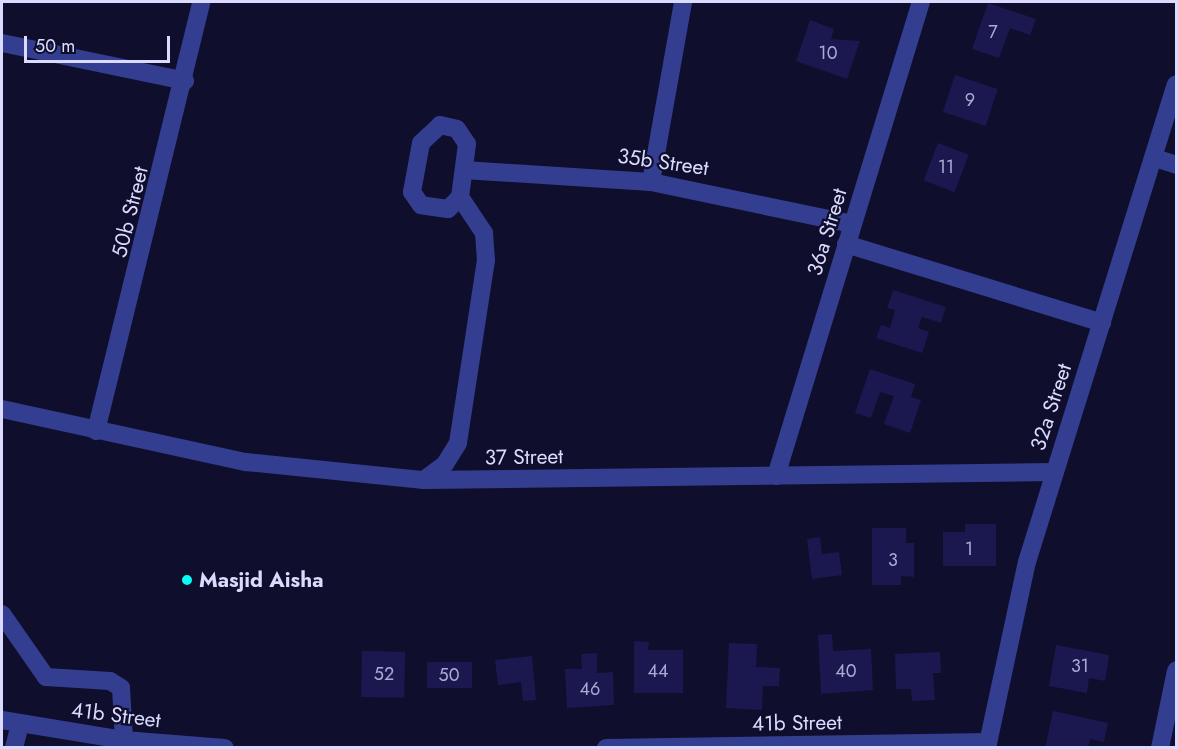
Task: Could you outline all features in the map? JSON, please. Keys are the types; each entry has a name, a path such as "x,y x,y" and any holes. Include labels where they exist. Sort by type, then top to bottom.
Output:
{"street":[{"name":"50b Street","path":"96,431 185,81 201,2"},
{"path":"651,182 682,2"},
{"name":"36a Street","path":"776,476 921,2"},
{"path":"2,43 185,81"},
{"name":"32a Street","path":"988,745 1027,562 1053,472 1155,158 1176,85"},
{"path":"449,125 464,136 464,170 460,197 448,209 421,205 413,197 421,143 431,128 449,125"},
{"path":"1155,158 1176,165"},
{"name":"35b Street","path":"464,170 651,182 852,224"},
{"path":"424,480 445,464 458,442 486,261 478,219 460,197"},
{"path":"846,244 1102,323"},
{"name":"37 Street","path":"2,409 246,462 424,480 1053,472"},
{"path":"2,614 46,677 110,681 121,688 124,740"},
{"path":"1160,747 1176,671"},
{"name":"41b Street","path":"2,720 124,740 225,747"},
{"path":"14,747 20,724"},
{"name":"41b Street","path":"606,747 988,745"}],"building":[{"path":"988,3 1036,19 1030,35 1010,28 999,58 972,49"},
{"path":"810,20 834,29 831,39 860,41 847,79 796,61"},
{"path":"955,75 998,89 986,126 943,112"},
{"path":"938,143 969,155 954,192 924,180"},
{"path":"893,290 946,307 941,323 922,317 918,328 929,332 922,353 876,338 881,325 890,328 895,310 887,308"},
{"path":"870,369 915,384 911,397 921,400 910,433 884,424 894,396 880,392 871,418 855,413"},
{"path":"965,524 996,524 996,566 943,566 943,532 965,532"},
{"path":"872,528 906,528 906,543 914,543 914,577 901,576 901,585 872,585"},
{"path":"820,537 822,554 839,552 842,575 812,579 807,539"},
{"path":"832,634 833,651 871,649 873,690 821,694 818,635"},
{"path":"634,641 649,642 648,650 683,650 683,693 634,693"},
{"path":"729,643 757,644 756,667 780,668 779,686 763,686 762,710 726,708"},
{"path":"1056,645 1109,655 1105,681 1089,678 1087,693 1049,686"},
{"path":"362,651 405,652 404,698 361,697"},
{"path":"940,652 941,673 933,673 935,700 912,701 911,689 896,689 895,654"},
{"path":"597,653 597,673 613,672 614,705 567,708 565,669 582,669 581,654"},
{"path":"532,656 536,700 523,701 521,682 498,685 495,660"},
{"path":"427,662 472,662 472,688 427,688"},
{"path":"1053,711 1108,723 1104,742 1090,739 1088,748 1045,748"}],"place":[{"name":"Masjid Aisha","path":"187,580"}]}
